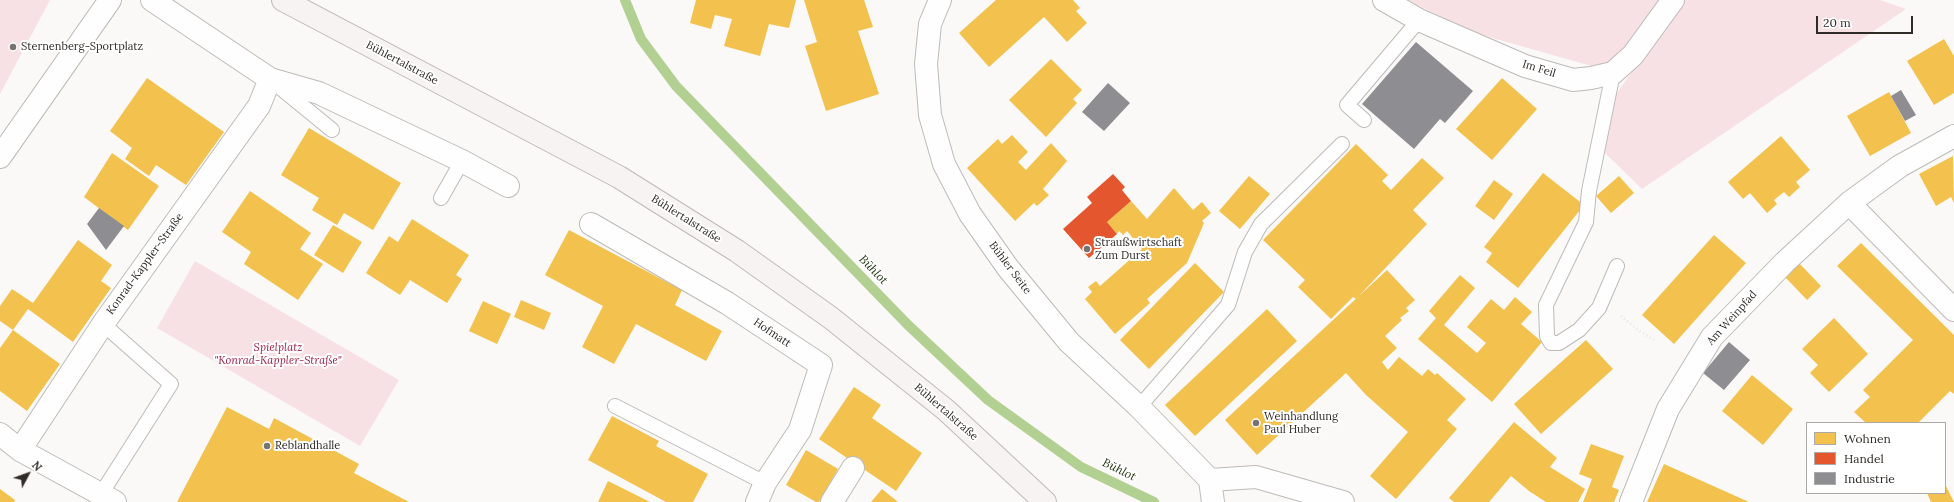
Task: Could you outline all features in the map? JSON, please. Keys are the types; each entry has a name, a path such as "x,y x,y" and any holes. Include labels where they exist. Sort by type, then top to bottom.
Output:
{"main road":[{"name":"Bühlertalstraße","path":"283,0 619,177 737,251 831,318 946,410 1045,502"}],"street":[{"path":"0,157 110,0"},
{"path":"152,0 270,79 319,93 462,162 508,186"},
{"name":"Bühler Seite","path":"940,0 930,24 926,64 930,114 944,164 970,214 1008,268 1069,342 1140,408 1212,494 1256,477 1343,502"},
{"name":"Im Feil","path":"1384,0 1419,20 1525,66 1573,80 1613,73 1633,55 1673,0"},
{"name":"Konrad-Kappler-Straße","path":"20,450 103,324 259,106 270,79"},
{"name":"Am Weinpfad","path":"1631,502 1668,409 1712,337 1785,262 1849,203 1900,166 1954,136"},
{"path":"1849,203 1954,310"},
{"name":"Hofmatt","path":"591,224 727,302 821,365 800,430 761,493"},
{"path":"0,434 20,450 108,498"},
{"path":"832,502 853,468"}],"lane":[{"path":"1364,120 1347,105 1419,20"},
{"path":"1613,73 1589,191 1586,222 1546,305 1547,336 1551,342 1559,343 1579,330 1599,308 1617,266"},
{"path":"270,79 332,130"},
{"path":"1140,408 1228,305 1245,252 1262,224 1289,194 1342,144"},
{"path":"441,198 462,162"},
{"path":"103,324 171,384 108,498"},
{"path":"615,406 761,493"}],"path":[{"path":"1603,299 1638,330 1654,340"}],"green space":[{"name":"Sternenberg-Sportplatz","path":"0,0 50,0 0,94"},
{"path":"1407,0 1664,0 1615,60 1595,67 1475,33"},
{"path":"1683,0 1880,0 1906,9 1642,189 1602,150 1614,97"},
{"name":"Spielplatz \"Konrad-Kappler-Straße\"","path":"195,261 399,380 360,446 157,328"}],"building: Wohnen":[{"path":"696,0 796,0 789,28 769,24 760,56 724,46 732,19 715,15 711,29 690,23"},
{"path":"804,0 864,0 873,27 858,31 879,94 826,111 805,46 817,42"},
{"path":"996,0 1073,0 1080,8 1076,11 1087,23 1067,42 1044,17 989,67 959,33"},
{"path":"1944,39 1954,56 1954,93 1934,105 1907,61"},
{"path":"1051,59 1082,90 1073,99 1077,103 1046,137 1009,100"},
{"path":"147,78 224,132 186,185 156,165 149,176 125,159 132,148 110,131"},
{"path":"1502,78 1537,109 1492,160 1456,129"},
{"path":"1889,92 1911,133 1870,156 1847,116"},
{"path":"309,128 401,183 373,230 344,213 337,225 312,210 319,198 281,175"},
{"path":"1012,135 1028,152 1018,162 1026,170 1051,143 1067,161 1043,189 1049,195 1037,206 1034,203 1015,221 967,168 998,139 1002,144"},
{"path":"1781,136 1810,170 1796,182 1800,187 1789,197 1784,192 1774,200 1777,204 1767,213 1750,193 1743,199 1728,182"},
{"path":"1356,144 1388,175 1382,181 1391,190 1422,158 1444,178 1413,210 1427,224 1356,299 1353,297 1331,319 1298,287 1305,280 1263,240"},
{"path":"112,153 159,186 128,230 84,197"},
{"path":"1953,156 1954,203 1951,197 1936,206 1919,174"},
{"path":"1543,173 1584,205 1518,288 1486,262 1492,253 1484,247"},
{"path":"1249,176 1270,194 1240,229 1219,211"},
{"path":"1619,176 1634,193 1611,213 1596,196"},
{"path":"1494,180 1513,194 1494,220 1475,206"},
{"path":"1174,188 1193,210 1202,202 1211,213 1202,221 1204,223 1187,263 1147,299 1150,303 1115,334 1085,299 1092,292 1088,287 1096,281 1100,286 1142,249 1127,231 1123,235 1119,231 1117,234 1107,222 1131,201 1147,219"},
{"path":"250,191 311,233 300,249 323,264 298,300 244,264 251,252 222,232"},
{"path":"412,219 469,255 456,275 462,279 447,303 410,280 400,295 366,273 389,236 398,242"},
{"path":"333,225 362,242 343,273 314,255"},
{"path":"569,230 682,290 675,305 722,331 706,361 636,324 614,364 582,347 603,306 545,275"},
{"path":"1714,235 1746,263 1674,344 1642,315"},
{"path":"78,240 112,265 101,281 111,288 73,342 28,309 13,330 0,321 0,306 12,289 33,303"},
{"path":"1861,243 1954,335 1954,394 1950,391 1919,422 1865,422 1854,412 1870,397 1863,390 1913,340 1837,266"},
{"path":"1195,263 1224,292 1149,369 1120,340"},
{"path":"1799,263 1821,286 1807,300 1785,277"},
{"path":"1387,270 1415,300 1406,308 1409,311 1400,318 1402,320 1385,336 1397,348 1382,362 1388,370 1399,357 1422,376 1428,369 1435,375 1437,373 1466,399 1447,420 1457,429 1396,499 1370,476 1408,432 1366,395 1346,373 1257,455 1225,420"},
{"path":"1460,275 1475,288 1444,325 1477,353 1486,343 1467,327 1491,299 1504,310 1515,297 1532,312 1521,324 1542,342 1492,402 1418,339 1436,318 1429,311"},
{"path":"521,300 551,313 544,330 514,317"},
{"path":"483,301 511,314 497,344 469,331"},
{"path":"1267,309 1297,341 1195,436 1165,405"},
{"path":"1834,318 1868,354 1829,392 1810,373 1818,365 1802,349"},
{"path":"13,330 60,364 27,411 0,391 0,348"},
{"path":"1586,340 1613,369 1541,434 1514,404"},
{"path":"1752,375 1793,409 1763,445 1722,411"},
{"path":"854,387 881,405 872,418 922,453 896,491 819,439"},
{"name":"Reblandhalle","path":"227,407 269,429 274,418 359,464 354,473 409,502 177,502"},
{"path":"612,416 659,441 656,446 708,474 693,502 666,502 588,460"},
{"path":"1514,422 1557,458 1550,467 1585,489 1578,502 1546,502 1529,491 1511,476 1489,502 1454,502 1449,498"},
{"path":"1591,444 1624,456 1612,487 1619,490 1614,502 1583,502 1592,479 1579,474"},
{"path":"806,450 838,469 819,502 816,502 786,485"},
{"path":"1664,464 1749,502 1647,502"},
{"path":"608,481 650,502 598,502"},
{"path":"1946,486 1954,502 1931,502 1927,494 1946,494"},
{"path":"0,489 15,500 14,502 0,502"},
{"path":"882,489 898,502 871,502"}],"building: Handel":[{"path":"1113,174 1125,187 1122,190 1131,201 1107,222 1117,234 1089,258 1063,229 1092,203 1087,197"}],"building: Industrie":[{"path":"1416,42 1473,91 1445,123 1440,119 1414,149 1362,104"},
{"path":"1108,83 1130,103 1104,131 1082,112"},
{"path":"1901,90 1916,115 1905,121 1891,96"},
{"path":"99,208 124,226 106,250 87,224"},
{"path":"1729,342 1750,360 1724,390 1703,373"}],"waterway":[{"name":"Bühlot","path":"625,0 641,39 676,86 908,325 988,400 1081,467 1154,502"}],"place":[{"name":"Sternenberg-Sportplatz","path":"13,47"},
{"name":"Straußwirtschaft Zum Durst","path":"1087,249"},
{"name":"Weinhandlung Paul Huber","path":"1256,423"},
{"name":"Reblandhalle","path":"267,446"}]}
